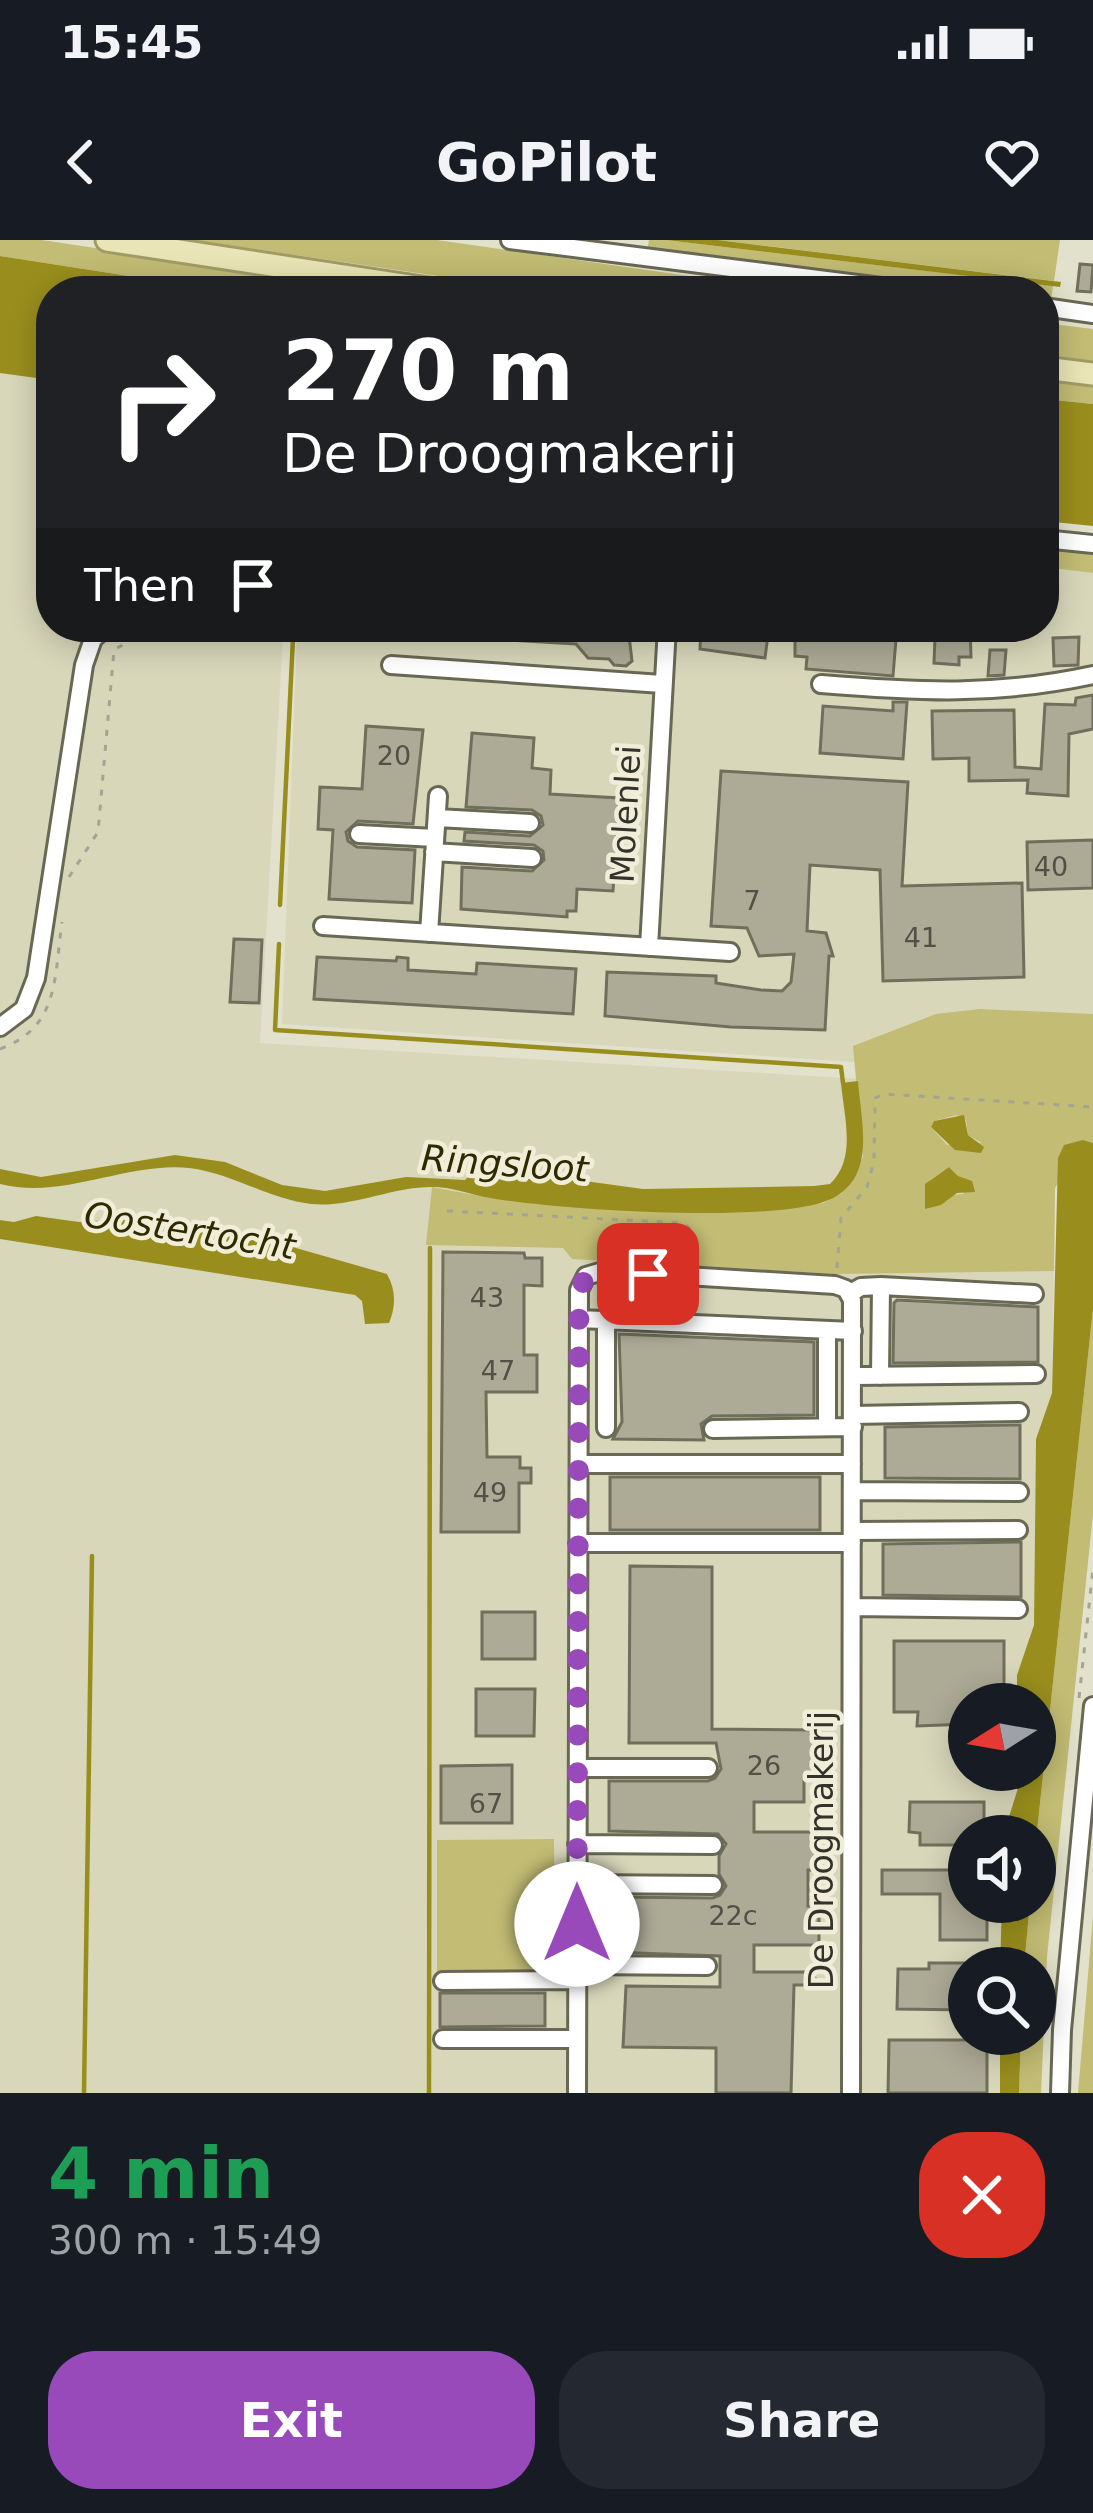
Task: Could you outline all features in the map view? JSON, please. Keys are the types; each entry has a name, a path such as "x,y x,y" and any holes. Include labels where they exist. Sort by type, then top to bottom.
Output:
{"main road":[{"path":"107,240 343,276"},
{"path":"1059,370 1093,374"}],"street":[{"path":"510,240 636,248 816,276"},
{"path":"1059,310 1093,314"},
{"path":"1059,541 1093,544"},
{"path":"0,1027 24,1009 36,977 83,665 92,642"},
{"name":"Molenlei","path":"649,947 666,642"},
{"path":"391,665 662,684"},
{"path":"821,684 916,692 1030,688 1093,675"},
{"path":"429,933 438,796"},
{"path":"436,818 530,824"},
{"path":"359,834 532,858"},
{"path":"323,926 730,952"},
{"path":"577,2093 579,1290 592,1273 842,1289 881,1286 1034,1294"},
{"path":"880,1376 881,1286"},
{"name":"De Droogmakerij","path":"842,1289 853,1331 850,2093"},
{"path":"579,1319 853,1331"},
{"path":"606,1320 606,1428"},
{"path":"827,1330 827,1427"},
{"path":"853,1376 1036,1374"},
{"path":"579,1385 606,1385"},
{"path":"713,1429 827,1427 853,1421 1019,1412"},
{"path":"579,1464 852,1464"},
{"path":"852,1491 1019,1492"},
{"path":"578,1543 1018,1530"},
{"path":"852,1607 1018,1609"},
{"path":"1060,2093 1093,1706"},
{"path":"578,1768 707,1768"},
{"path":"577,1844 713,1846"},
{"path":"577,1884 713,1885"},
{"path":"443,1981 707,1966"},
{"path":"442,2039 577,2039"}],"path":[{"path":"69,879 98,832 114,650 127,642"},
{"path":"0,1049 29,1036 47,1012 65,902"},
{"path":"842,1289 841,1219 867,1186 874,1161 875,1098 884,1094 1093,1107"},
{"path":"447,1211 684,1223 694,1233 692,1276"}],"shaded area":[{"path":"0,240 42,240 281,276 129,276 0,256"},
{"path":"193,240 437,240 689,276 438,276"},
{"path":"649,240 666,240 969,276 845,276 647,252"},
{"path":"718,240 1060,240 1055,276 1013,276"},
{"path":"1059,325 1093,329 1093,365 1059,361"},
{"path":"0,363 36,368 36,642 283,642 260,1043 1065,1091 1055,1188 1052,1393 1036,1439 1034,1625 1017,1683 948,1683 948,1791 1017,1791 1010,1815 948,1815 948,1923 1001,1923 1001,1947 948,1947 948,2055 1000,2055 1000,2093 0,2093"},
{"path":"1059,381 1093,385 1093,404 1059,401"},
{"path":"1059,548 1093,552 1093,573 1059,569"},
{"path":"1059,569 1093,573 1093,1078 282,1024 297,642 1059,642"},
{"path":"980,1009 1093,1014 1093,1143 1083,1140 1055,1188 1054,1271 836,1274 572,1259 563,1248 426,1245 432,1187 490,1198 655,1212 720,1213 824,1203 843,1192 863,1157 853,1046 936,1014","holes":["956,1115 966,1120 968,1135 982,1143 947,1145 931,1127 934,1121","949,1167 972,1182 963,1194 947,1201 930,1180"]},
{"path":"1093,1309 1093,1514 1056,1870 1056,1815 1039,1815 1041,1791 1056,1791 1053,1683"},
{"path":"554,1839 555,1970 437,1972 437,1840"},
{"path":"1093,1916 1093,2093 1078,2093"},
{"path":"1028,1923 1051,1923 1048,1947 1026,1947"},
{"path":"1020,2055 1043,2055 1041,2093 1019,2093"}],"water":[{"path":"666,240 718,240 1012,276 968,276"},
{"path":"0,256 129,276 36,276 36,378 0,373"},
{"path":"1059,401 1093,404 1093,526 1059,523"},
{"path":"858,1081 863,1145 848,1187 809,1206 769,1211 563,1207 437,1187 311,1204 189,1168 141,1170 48,1187 0,1184 0,1169 41,1177 175,1155 225,1162 282,1185 325,1191 406,1177 465,1180 476,1169 476,1179 570,1179 643,1189 814,1186 830,1184 844,1162 847,1137 841,1083"},
{"path":"964,1115 968,1135 984,1147 981,1153 955,1150 931,1127 934,1121"},
{"path":"1083,1140 1093,1143 1093,1309 1053,1683 1017,1683 1034,1625 1036,1439 1052,1393 1058,1158 1064,1145"},
{"path":"949,1167 972,1181 975,1192 957,1193 925,1209 925,1184"},
{"name":"Oostertocht","path":"36,1216 79,1222 123,1219 240,1232 387,1274 393,1292 391,1317 389,1323 365,1324 362,1301 355,1295 0,1239 0,1220"},
{"path":"1017,1791 1041,1791 1039,1815 1010,1815"},
{"path":"1001,1923 1028,1923 1026,1947 1001,1947"},
{"path":"1000,2055 1020,2055 1019,2093 1000,2093"}],"building":[{"path":"1080,264 1093,265 1091,292 1077,291"},
{"path":"1079,637 1078,665 1054,666 1053,642"},
{"path":"542,642 630,642 632,661 626,666 588,658 576,644"},
{"path":"700,642 767,642 765,658 700,649"},
{"path":"795,642 896,642 893,676 806,669 807,657 795,656"},
{"path":"935,642 970,642 971,657 959,657 959,665 934,663"},
{"path":"990,650 1006,650 1004,675 988,676"},
{"path":"1093,695 1093,729 1069,734 1068,796 1027,793 1028,780 969,781 969,758 933,759 932,711 1014,710 1015,767 1041,769 1045,704 1075,705 1076,698"},
{"path":"893,702 907,702 903,759 820,753 823,706 893,711"},
{"path":"366,726 423,730 413,824 358,821 346,832 348,841 357,847 415,850 412,903 329,899 333,830 318,829 320,787 362,789"},
{"path":"472,733 534,738 532,768 551,770 550,794 619,798 613,891 577,889 576,911 567,911 567,917 461,909 462,867 532,871 544,860 543,851 534,845 464,841 465,832 530,836 543,825 541,816 532,810 466,807"},
{"path":"721,771 908,782 902,886 1022,883 1024,977 883,981 880,870 810,865 807,931 826,933 833,956 829,956 825,1030 605,1016 607,972 716,976 716,983 761,990 782,991 791,982 794,954 759,956 747,928 711,926"},
{"path":"1093,840 1093,888 1028,890 1027,842"},
{"path":"234,939 262,940 259,1003 230,1002"},
{"path":"317,957 408,958 408,970 476,974 477,963 576,969 573,1014 314,999"},
{"path":"443,1252 524,1253 525,1258 542,1258 542,1286 524,1285 524,1355 537,1355 537,1392 486,1392 487,1457 520,1457 520,1468 531,1468 531,1483 519,1483 519,1532 441,1532"},
{"path":"897,1300 1038,1307 1038,1362 893,1363"},
{"path":"619,1334 814,1342 814,1415 712,1416 701,1424 704,1440 613,1439 622,1422"},
{"path":"1020,1425 1020,1479 885,1478 885,1427"},
{"path":"610,1477 820,1477 820,1530 610,1530"},
{"path":"1021,1542 1021,1597 883,1595 883,1544"},
{"path":"630,1566 712,1567 712,1729 816,1730 816,1774 804,1774 804,1802 754,1802 754,1832 819,1832 819,1870 808,1870 808,1906 819,1906 819,1945 754,1945 754,1972 810,1972 815,1978 810,1985 794,1985 791,2093 716,2093 716,2048 623,2047 626,1986 720,1987 720,1956 609,1952 609,1897 713,1898 726,1886 719,1874 719,1856 726,1844 718,1834 609,1831 609,1781 708,1781 721,1769 716,1743 629,1743"},
{"path":"482,1612 535,1612 535,1659 482,1659"},
{"path":"894,1641 1004,1641 1004,1683 948,1683 948,1725 917,1726 918,1712 894,1712"},
{"path":"476,1689 535,1689 534,1736 476,1736"},
{"path":"512,1765 512,1823 441,1823 441,1766"},
{"path":"910,1802 984,1802 984,1815 948,1815 948,1845 920,1845 920,1833 909,1832"},
{"path":"882,1870 948,1870 948,1923 987,1923 987,1940 940,1940 940,1894 882,1894"},
{"path":"929,1963 948,1963 948,2010 897,2009 898,1969 929,1969"},
{"path":"440,1993 545,1993 545,2026 440,2027"},
{"path":"889,2040 948,2040 948,2055 987,2055 987,2093 888,2093"}],"waterway":[{"path":"280,905 293,642"},
{"path":"279,944 275,1030 841,1067 843,1083"},
{"path":"429,2093 430,1248"},
{"path":"84,2093 92,1556"}],"route":[{"path":"577,1924 579,1290 586,1276 598,1271 648,1274"}],"water label":[{"name":"Ringsloot","path":"505,1163"}]}
